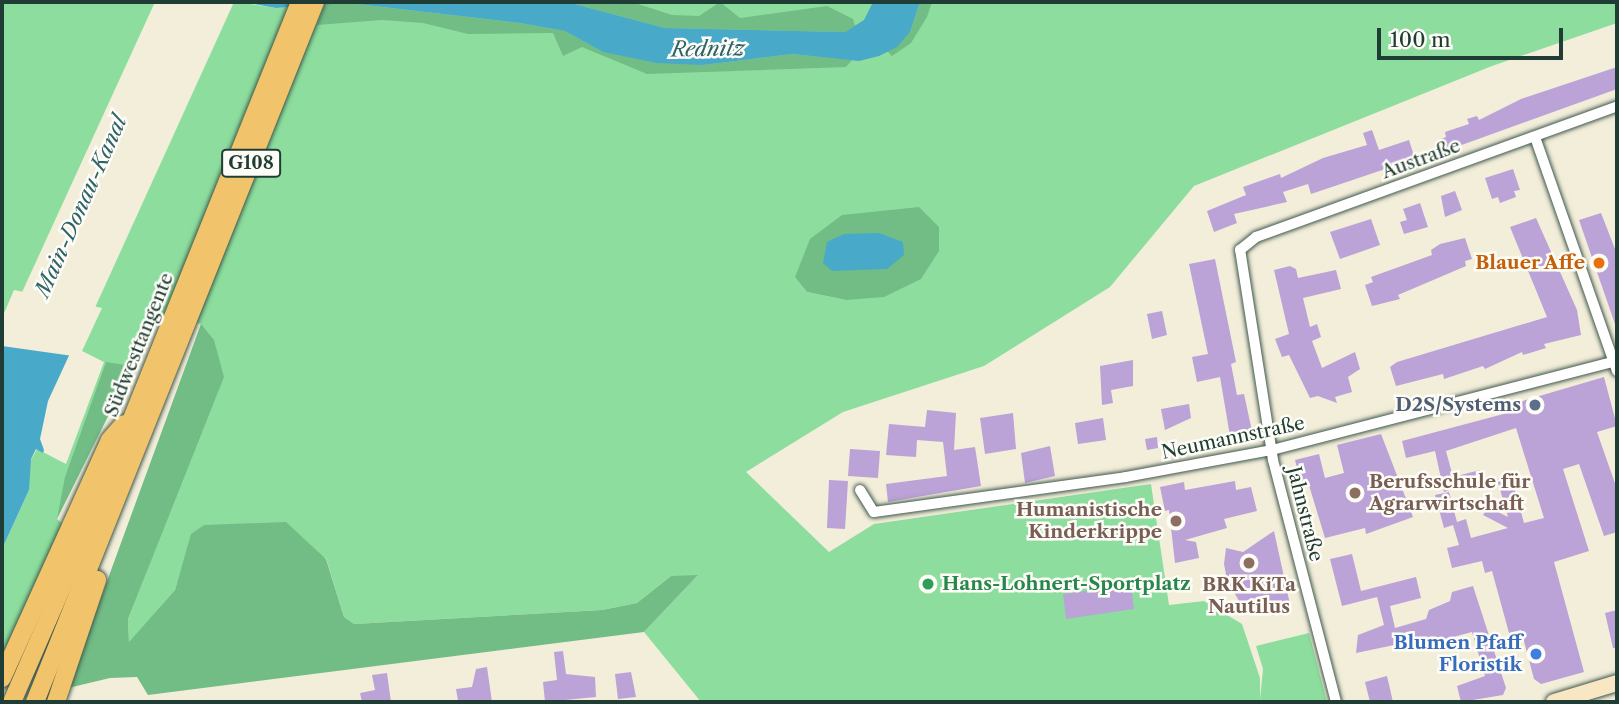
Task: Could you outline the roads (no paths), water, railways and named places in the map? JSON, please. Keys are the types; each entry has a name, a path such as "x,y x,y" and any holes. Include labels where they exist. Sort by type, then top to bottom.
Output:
{"highway":[{"name":"Südwesttangente","path":"35,702 124,481 299,2"},
{"name":"Südwesttangente","path":"12,702 135,411 180,322 315,2"},
{"path":"2,678 110,440 135,411"},
{"path":"56,702 109,547 124,481"}],"main road":[{"path":"1555,702 1617,683"}],"street":[{"name":"Austraße","path":"1240,250 1256,237 1617,106"},
{"path":"1535,137 1616,365"},
{"name":"Jahnstraße","path":"1240,250 1272,450 1336,702"},
{"name":"Neumannstraße","path":"860,490 874,512 1126,477 1272,450 1616,365"}],"water":[{"name":"Rednitz","path":"243,2 567,2 665,28 845,32 864,20 873,2 920,2 910,32 897,47 879,56 859,61 792,54 703,65 657,63 603,52 565,31 520,23 348,3 276,8"},
{"path":"879,233 903,242 904,255 887,269 832,271 823,263 827,242 844,234"},
{"path":"90,310 48,401 40,439 44,450 43,453 36,449 31,459 29,490 2,549 2,344"}],"place":[{"name":"Blauer Affe","path":"1599,263"},
{"name":"D2S/Systems","path":"1535,405"},
{"name":"Berufsschule für Agrarwirtschaft","path":"1355,493"},
{"name":"Humanistische Kinderkrippe","path":"1176,521"},
{"name":"BRK KiTa Nautilus","path":"1249,563"},
{"name":"Hans-Lohnert-Sportplatz","path":"928,584"},
{"name":"Blumen Pfaff Floristik","path":"1536,654"}],"water label":[{"name":"Main-Donau-Kanal","path":"81,206"}]}
